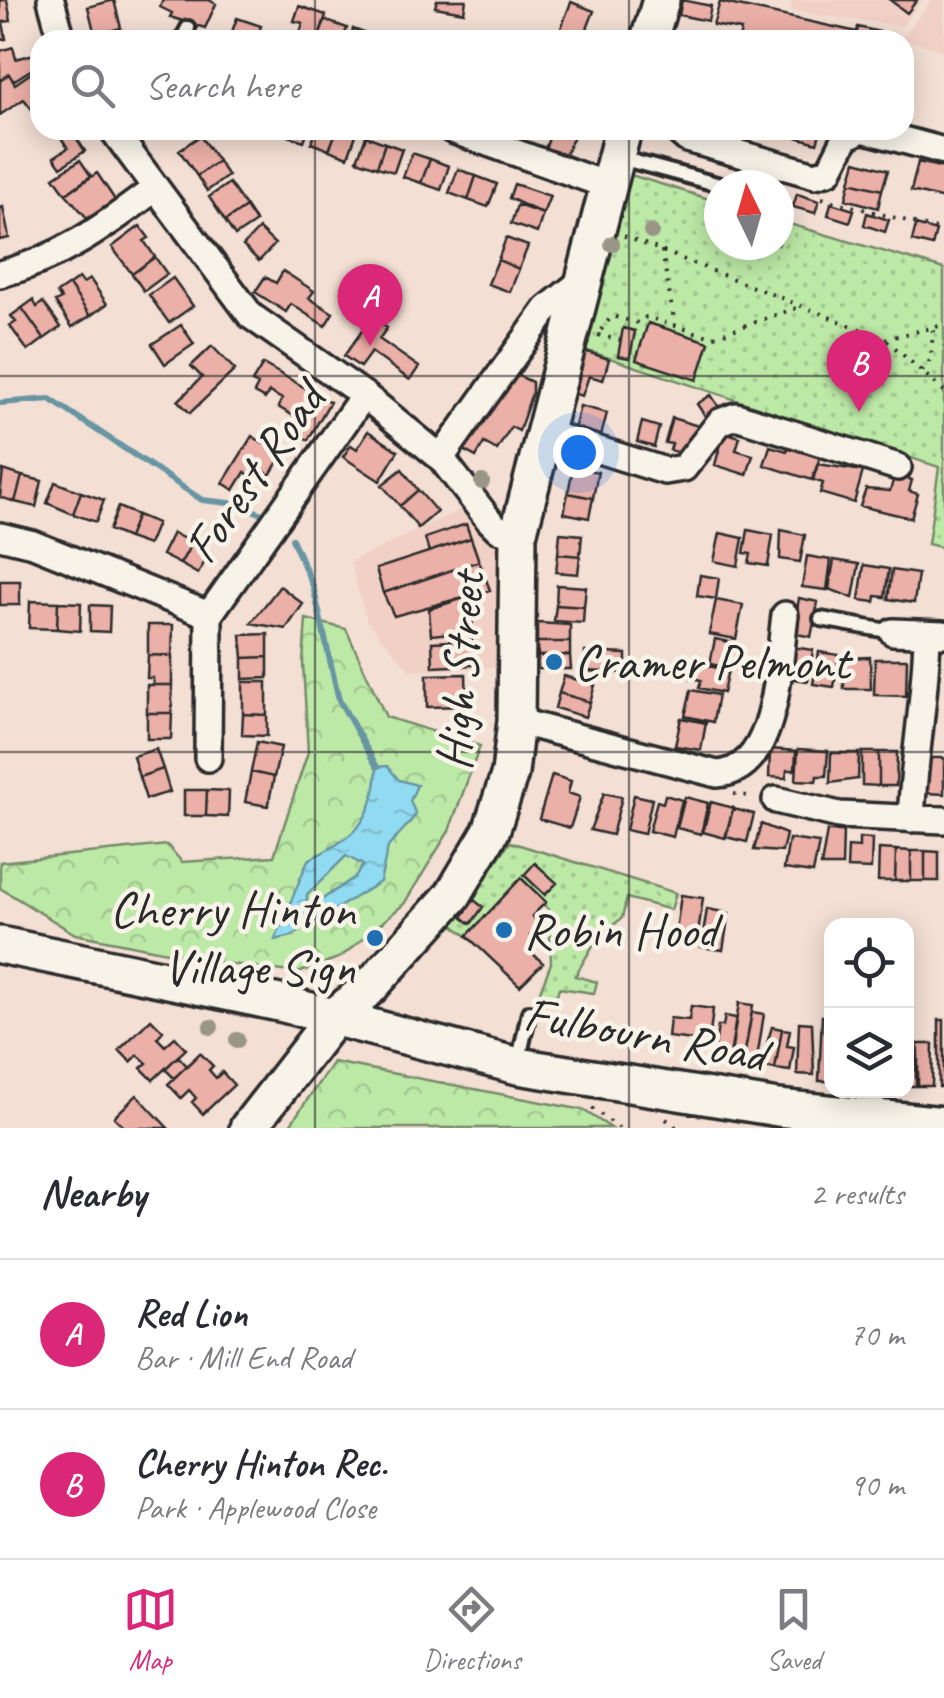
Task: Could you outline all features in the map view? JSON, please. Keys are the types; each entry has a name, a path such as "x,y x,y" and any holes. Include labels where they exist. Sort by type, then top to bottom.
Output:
{"street":[{"path":"52,0 60,30"},
{"path":"656,30 660,0"},
{"path":"120,140 153,190 251,316 364,395 441,458 488,520 498,529 518,535"},
{"path":"512,140 615,157"},
{"path":"690,140 815,176 829,172 845,140"},
{"path":"902,140 944,151"},
{"name":"High Street","path":"248,1128 335,1016 369,988 453,895 491,831 510,773 516,721 518,535 615,157"},
{"path":"0,274 37,265 86,240 153,190"},
{"path":"441,458 547,309 583,280"},
{"name":"Forest Road","path":"0,536 33,544 209,616 364,395"},
{"path":"542,432 665,471 684,468 720,422 736,416 898,467"},
{"path":"516,721 717,774 734,773 750,763 766,736 780,608"},
{"path":"208,758 209,616"},
{"path":"893,632 936,634 926,706 915,746 911,819"},
{"path":"776,800 839,815 944,820"},
{"name":"Fulbourn Road","path":"0,945 335,1016 518,1066 778,1108 944,1125"}],"lane":[{"path":"615,157 704,181"},
{"path":"821,619 893,632"},
{"path":"518,1066 530,1012"}],"path":[{"path":"816,196 944,232"},
{"path":"596,225 885,339 944,391"},
{"path":"662,251 675,326"},
{"path":"591,340 612,316 638,323 646,316 712,337 802,306"},
{"path":"885,339 944,325"},
{"path":"922,371 931,359 932,328"},
{"path":"597,335 620,340"},
{"path":"590,1105 619,1128"},
{"path":"664,1116 677,1128"}],"shaded area":[{"path":"792,0 922,0 902,26 790,11"},
{"path":"932,0 944,0 944,51 914,42 914,30 908,30"},
{"path":"459,510 497,543 497,667 410,671 367,621 350,562"}],"green space":[{"path":"631,175 704,197 704,260 794,260 794,225 944,269 944,548 928,544 939,467 582,349"},
{"path":"306,619 346,629 386,717 480,746 449,831 404,904 341,957 298,973 223,963 75,934 0,888 0,862 167,845 182,862 274,856 308,752 303,663"},
{"path":"510,842 676,893 671,910 627,898 622,918 598,937 575,976 597,982 594,993 559,988 554,1004 536,1002 551,963 549,910 521,879 467,936 452,924"},
{"path":"333,1062 583,1110 611,1128 288,1128"}],"water":[{"path":"387,766 399,780 417,785 410,801 416,815 388,847 380,882 292,936 275,940 308,860 350,835 366,815 377,767","holes":["346,856 363,865 355,877 315,904 307,905 307,895"]}],"building":[{"path":"0,0 7,0 11,21 3,22 6,39 0,40"},
{"path":"114,0 121,28 94,30 88,7"},
{"path":"163,0 209,0 216,4 205,28 170,17 172,13 160,7"},
{"path":"437,0 466,0 464,12 435,7"},
{"path":"682,0 711,6 708,21 679,15"},
{"path":"890,0 917,0 907,13"},
{"path":"571,2 594,11 587,30 560,30"},
{"path":"720,2 848,30 741,30 713,25"},
{"path":"299,6 326,15 321,30 301,30 303,23 294,21"},
{"path":"237,18 261,26 260,30 233,30"},
{"path":"325,20 347,28 346,30 322,30"},
{"path":"13,47 16,59 30,55 30,70 13,81 9,74 0,81 0,51"},
{"path":"9,74 15,84 30,74 30,107 24,99 0,115 0,81"},
{"path":"62,140 78,140 85,151 61,167 54,157 68,148"},
{"path":"194,140 203,140 218,161 197,176 179,150"},
{"path":"312,140 333,140 329,150 311,143"},
{"path":"333,140 354,140 348,157 329,150"},
{"path":"364,140 385,143 377,167 357,160"},
{"path":"548,140 572,140 565,155 545,149"},
{"path":"385,143 402,149 394,172 377,167"},
{"path":"412,153 430,159 421,183 403,177"},
{"path":"430,159 449,166 441,190 421,183"},
{"path":"80,160 91,176 66,194 54,177"},
{"path":"218,161 228,176 207,191 197,176"},
{"path":"856,161 888,170 882,190 850,182"},
{"path":"918,162 944,168 944,199 911,191"},
{"path":"458,169 476,176 468,200 449,193"},
{"path":"97,173 115,200 88,219 66,194"},
{"path":"476,176 497,184 488,207 468,200"},
{"path":"850,182 882,190 878,208 846,199"},
{"path":"229,183 246,207 225,221 209,197"},
{"path":"514,184 550,196 543,214 509,198"},
{"path":"797,194 819,201 815,213 794,207"},
{"path":"831,203 854,210 850,222 828,215"},
{"path":"517,205 543,214 537,233 511,224"},
{"path":"3,207 9,238 0,240 0,208"},
{"path":"246,207 256,222 235,236 225,221"},
{"path":"867,213 889,220 885,232 864,225"},
{"path":"916,225 936,231 932,246 912,241"},
{"path":"140,226 155,257 132,274 112,247"},
{"path":"259,229 275,244 259,261 243,246"},
{"path":"506,238 528,246 519,269 498,260"},
{"path":"155,257 167,274 144,291 132,274"},
{"path":"498,260 519,269 510,292 488,284"},
{"path":"283,271 314,291 309,298 333,313 325,326 291,304 286,312 255,292 265,277 276,283"},
{"path":"79,278 83,283 90,279 107,304 90,316 69,285"},
{"path":"173,278 193,306 169,323 149,295"},
{"path":"69,285 90,316 72,327 55,302 61,299 57,293"},
{"path":"33,300 37,307 43,302 61,327 44,339 22,308"},
{"path":"22,308 44,339 28,351 10,326 16,322 11,316"},
{"path":"372,317 387,328 379,339 419,367 410,380 371,352 360,367 344,356"},
{"path":"648,323 709,342 697,380 636,360"},
{"path":"181,325 194,344 165,364 152,344"},
{"path":"623,328 635,331 630,358 618,356"},
{"path":"212,346 235,370 190,413 178,401 202,377 191,366"},
{"path":"581,350 609,359 603,380 589,376 582,396 568,392"},
{"path":"263,364 330,402 308,440 290,429 297,418 278,407 282,399 269,392 265,399 254,393 258,385 252,382"},
{"path":"517,375 532,382 519,431 511,427 497,450 484,443 476,457 462,449"},
{"path":"711,395 721,410 707,419 697,404"},
{"path":"580,406 607,413 599,444 572,438"},
{"path":"672,418 705,428 686,455 670,450 672,444 665,443"},
{"path":"642,422 659,427 654,447 637,442"},
{"path":"368,431 398,451 380,481 343,457 351,445 357,449"},
{"path":"724,432 740,437 736,450 753,455 747,475 715,465"},
{"path":"252,436 282,455 270,475 262,470 256,479 245,472 234,490 223,483"},
{"path":"791,441 805,446 803,452 820,457 812,480 764,465 770,446 787,451"},
{"path":"818,464 863,471 854,503 820,493 823,483 813,480"},
{"path":"573,467 598,472 593,498 568,493"},
{"path":"402,469 418,490 400,506 382,485"},
{"path":"3,470 22,476 15,502 0,497"},
{"path":"895,474 912,480 909,491 918,494 911,518 860,506 866,489 890,491"},
{"path":"22,476 42,481 36,507 15,502"},
{"path":"55,482 81,492 73,514 47,503"},
{"path":"418,490 437,512 418,528 400,506"},
{"path":"81,492 104,500 96,522 73,514"},
{"path":"568,493 593,498 589,518 564,513"},
{"path":"118,507 137,515 128,538 109,530"},
{"path":"137,515 157,523 148,545 128,538"},
{"path":"466,524 471,538 429,552 425,538"},
{"path":"748,530 773,535 768,566 749,563 751,554 744,553"},
{"path":"781,530 805,535 800,562 780,559"},
{"path":"173,533 192,543 180,564 162,555"},
{"path":"560,533 582,535 580,556 558,554"},
{"path":"720,533 743,538 738,566 714,561"},
{"path":"471,538 479,561 383,593 376,569"},
{"path":"192,543 210,552 198,574 180,564"},
{"path":"558,554 580,556 578,574 556,572"},
{"path":"807,556 831,560 827,590 802,587"},
{"path":"834,560 859,564 853,598 829,589"},
{"path":"479,561 490,590 394,616 383,593"},
{"path":"864,565 889,569 885,597 876,596 875,602 859,600"},
{"path":"892,570 918,574 914,603 888,599"},
{"path":"700,575 719,578 716,599 697,596"},
{"path":"0,581 20,581 20,605 0,605"},
{"path":"557,585 586,587 584,607 556,605"},
{"path":"280,586 303,604 286,629 251,623"},
{"path":"471,596 473,631 431,635 429,609"},
{"path":"799,598 818,602 811,637 793,633"},
{"path":"716,600 743,605 736,639 709,634"},
{"path":"30,601 58,602 57,629 29,628"},
{"path":"58,602 81,603 80,631 57,629"},
{"path":"90,605 110,606 109,632 90,631"},
{"path":"556,605 584,607 583,623 554,621"},
{"path":"537,623 570,625 570,642 537,642"},
{"path":"148,625 173,625 172,656 148,655"},
{"path":"268,634 268,657 243,658 241,635"},
{"path":"715,639 740,644 735,669 710,664"},
{"path":"472,640 473,665 433,667 432,642"},
{"path":"537,642 570,642 570,655 538,656"},
{"path":"792,647 813,650 808,681 787,678"},
{"path":"585,652 626,654 626,673 585,671"},
{"path":"819,652 839,655 834,687 813,684"},
{"path":"148,655 172,656 172,685 153,685 153,678 147,678"},
{"name":"Cramer Pelmont","path":"570,655 571,669 537,669 538,656"},
{"path":"268,657 268,678 243,679 243,658"},
{"path":"870,657 871,689 844,689 843,658"},
{"path":"875,659 907,659 906,696 874,695"},
{"path":"693,663 728,670 723,693 699,688 701,680 690,678"},
{"path":"466,674 467,706 427,707 427,675"},
{"path":"564,676 595,685 590,702 559,693"},
{"path":"243,682 267,682 267,715 243,714"},
{"path":"147,685 172,685 172,713 147,713"},
{"path":"691,690 718,695 713,722 685,716"},
{"path":"559,693 590,702 585,717 555,708"},
{"path":"147,713 172,713 171,739 147,739"},
{"path":"243,714 267,715 267,736 242,735"},
{"path":"681,718 706,723 701,750 675,746"},
{"path":"257,742 281,747 274,777 251,772"},
{"path":"156,749 163,769 139,777 133,756"},
{"path":"770,749 796,751 795,770 787,770 786,778 769,777"},
{"path":"798,749 828,751 826,776 817,776 816,781 796,780"},
{"path":"862,752 879,752 879,786 862,785"},
{"path":"879,752 897,752 896,786 879,786"},
{"path":"831,753 859,753 858,779 830,783"},
{"path":"928,758 944,758 944,794 927,793"},
{"path":"163,769 170,792 146,799 139,777"},
{"path":"251,772 274,777 268,806 245,802"},
{"path":"552,775 571,781 568,793 580,797 570,828 539,819"},
{"path":"184,790 207,790 206,816 184,816"},
{"path":"207,790 229,791 228,817 206,816"},
{"path":"604,793 622,797 612,835 590,830"},
{"path":"634,795 652,799 644,834 626,830"},
{"path":"665,795 682,800 673,837 649,831 657,801 663,803"},
{"path":"685,797 708,803 701,834 677,828"},
{"path":"711,802 733,808 725,838 703,832"},
{"path":"733,809 754,814 747,842 726,837"},
{"path":"761,824 786,834 782,852 754,850"},
{"path":"827,831 843,831 842,866 821,866"},
{"path":"859,838 872,839 871,869 847,868 848,847 859,848"},
{"path":"789,839 819,843 813,873 784,869"},
{"path":"879,849 896,850 895,881 878,881"},
{"path":"896,850 911,851 911,881 895,881"},
{"path":"911,851 925,851 925,881 911,881"},
{"path":"925,851 939,852 939,881 925,881"},
{"path":"535,863 557,883 545,895 524,875"},
{"name":"Robin Hood","path":"521,878 546,902 532,916 541,924 530,936 538,944 531,952 543,963 520,986 467,936"},
{"path":"681,895 703,898 698,934 676,931"},
{"path":"474,900 483,907 471,924 462,917"},
{"path":"707,909 729,913 723,950 701,947"},
{"path":"739,1003 753,1005 743,1063 730,1061"},
{"path":"691,1006 713,1009 709,1042 668,1037 670,1018 689,1020"},
{"path":"752,1012 764,1014 756,1065 743,1063"},
{"path":"725,1016 736,1018 730,1056 714,1053 718,1026 723,1026"},
{"path":"822,1016 824,1016 824,1081 819,1081"},
{"path":"151,1019 163,1031 157,1038 165,1046 175,1037 186,1049 153,1080 141,1068 147,1063 138,1055 131,1062 119,1050"},
{"path":"939,1020 944,1020 944,1087 939,1087"},
{"path":"799,1022 812,1023 814,1075 797,1074"},
{"path":"772,1027 782,1029 775,1069 760,1066"},
{"path":"782,1029 790,1030 787,1046 794,1047 790,1071 775,1069"},
{"path":"918,1044 933,1044 932,1086 918,1086"},
{"path":"200,1053 213,1066 209,1070 216,1078 222,1072 234,1085 203,1114 192,1102 196,1098 189,1090 181,1098 168,1084"},
{"path":"178,1056 187,1066 174,1078 165,1069"},
{"path":"137,1095 168,1128 125,1128 114,1117"}],"waterway":[{"path":"0,403 50,399 202,500 238,504 267,516"},
{"path":"292,539 313,586 339,700 377,767"}],"place":[{"name":"Red Lion","path":"370,346"},
{"name":"Cherry Hinton Rec.","path":"859,412"},
{"name":"Cramer Pelmont","path":"554,662"},
{"name":"Robin Hood","path":"504,930"},
{"name":"Cherry Hinton Village Sign","path":"375,938"}]}
